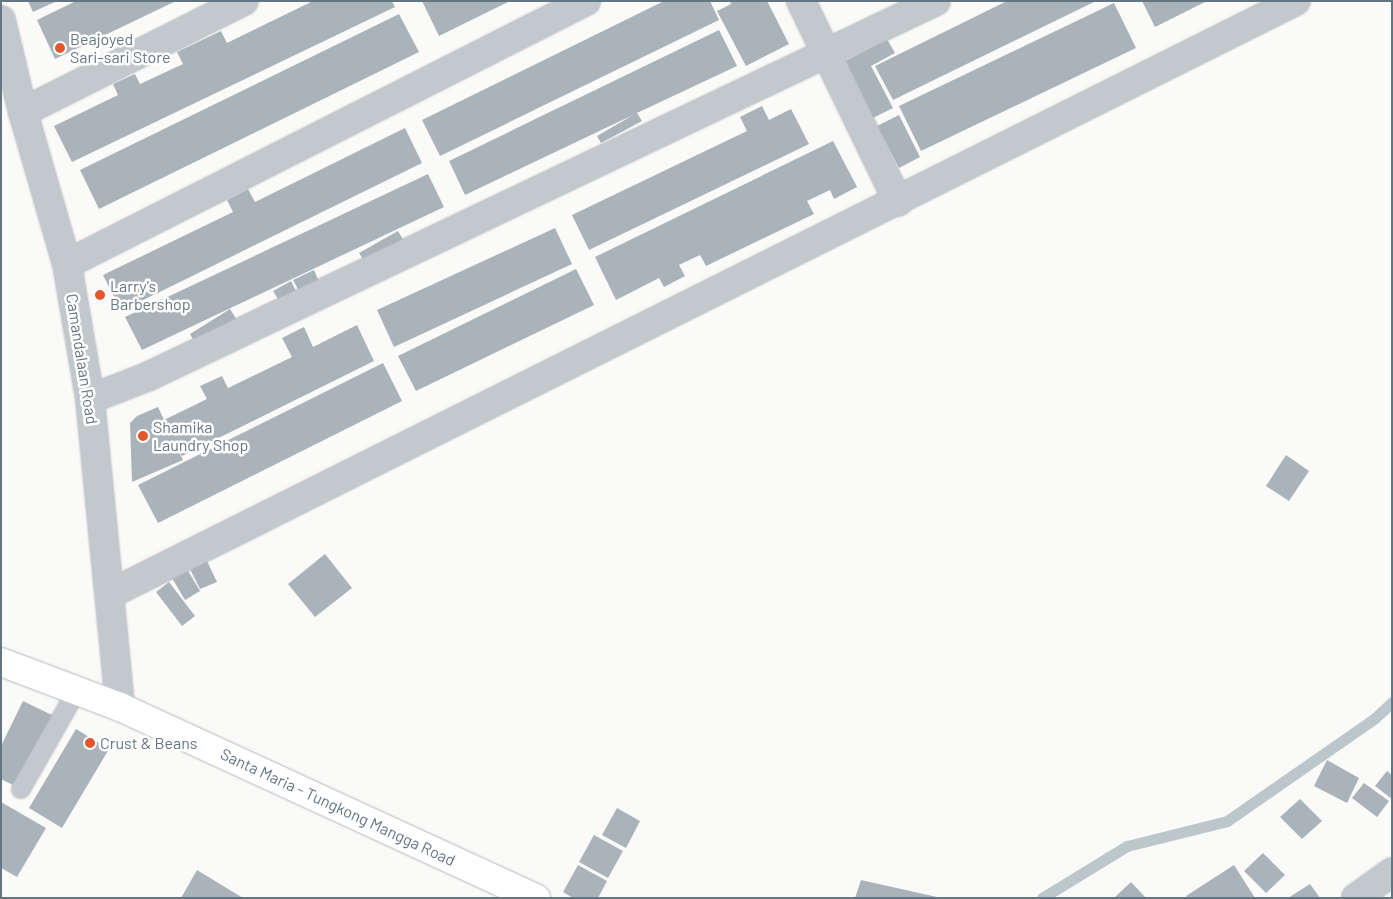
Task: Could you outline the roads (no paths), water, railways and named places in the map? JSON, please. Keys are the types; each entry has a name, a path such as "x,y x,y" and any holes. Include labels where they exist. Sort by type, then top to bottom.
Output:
{"main road":[{"name":"Santa Maria - Tungkong Mangga Road","path":"1,662 120,707 536,898"}],"street":[{"path":"23,112 244,1"},
{"path":"67,264 586,1"},
{"path":"800,1 898,202"},
{"path":"90,398 147,377 827,56 936,1"},
{"path":"110,594 898,202 1296,1"},
{"name":"Camandalaan Road","path":"1,20 23,112 67,264 90,398 120,707"},
{"path":"1356,898 1392,872"}],"lane":[{"path":"21,788 77,690"}],"waterway":[{"path":"1042,898 1127,846 1227,821 1375,718 1392,702"}],"place":[{"name":"Beajoyed Sari-sari Store","path":"60,48"},
{"name":"Larry's Barbershop","path":"100,295"},
{"name":"Shamika Laundry Shop","path":"143,436"},
{"name":"Crust & Beans","path":"90,743"}]}
